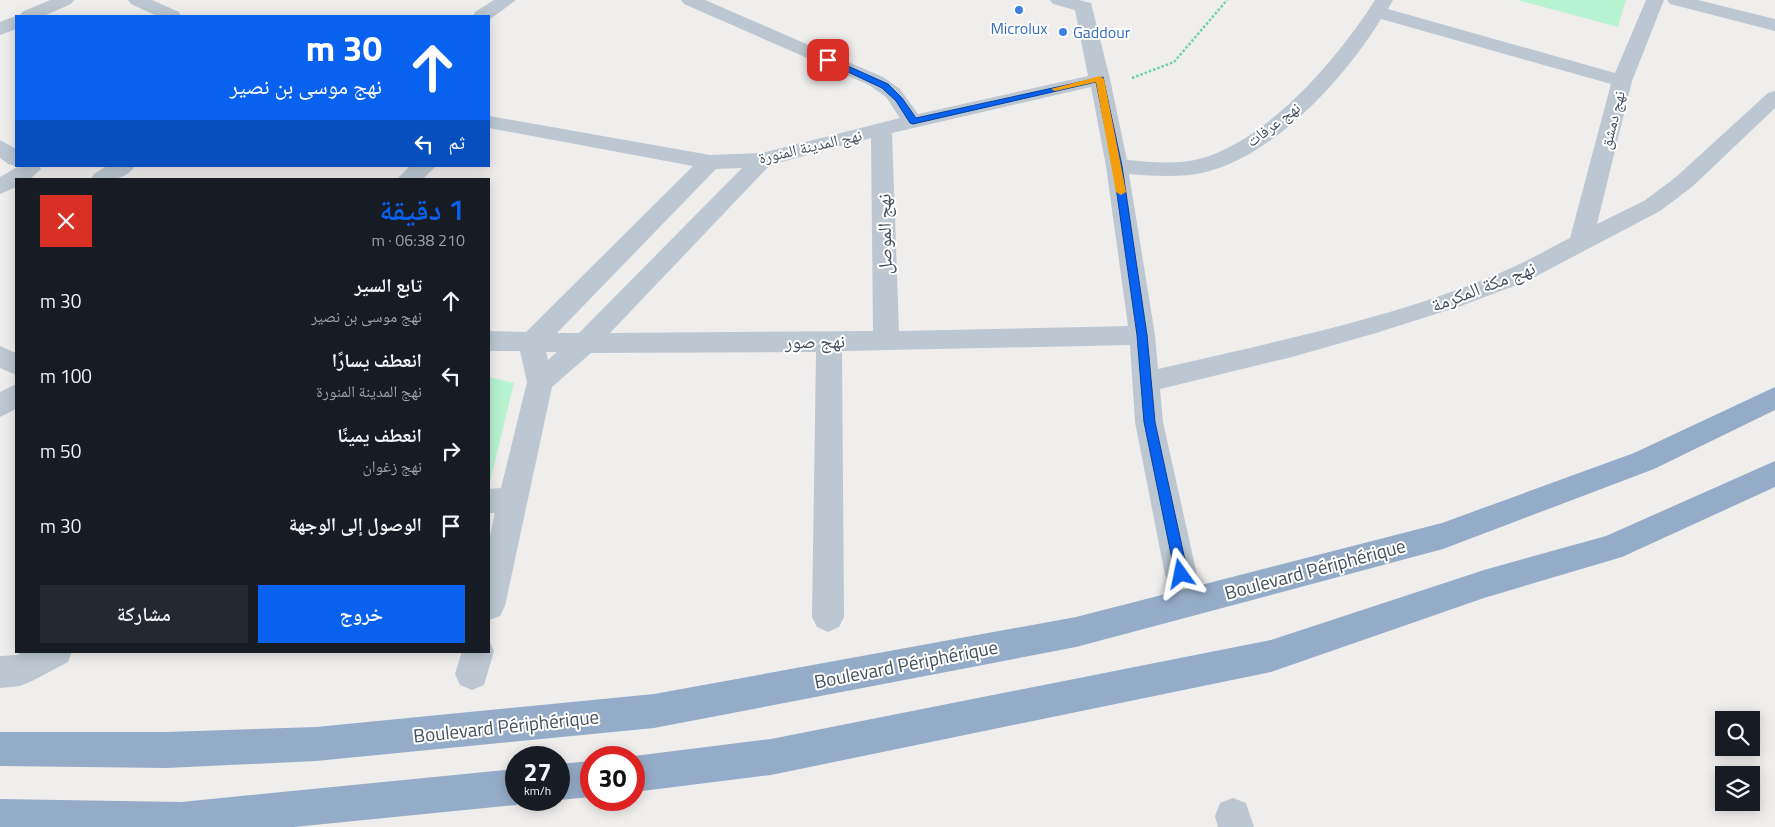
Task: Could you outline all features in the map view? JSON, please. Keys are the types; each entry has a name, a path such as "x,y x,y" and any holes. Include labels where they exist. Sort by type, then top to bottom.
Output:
{"highway":[{"name":"Boulevard Périphérique","path":"0,749 166,750 316,744 654,711 1076,632 1443,536 1644,461 1775,398"},
{"path":"645,773 771,757 1272,656 1484,584 1611,548 1725,498 1775,473"},
{"path":"0,818 181,820 505,788"}],"street":[{"path":"31,15 65,0"},
{"path":"137,0 170,15"},
{"path":"484,15 506,0"},
{"path":"690,0 876,81 893,93 913,122"},
{"path":"1059,0 1088,4 1117,166 1142,335 1145,382 1153,437 1181,574"},
{"name":"نهج دمشق","path":"1581,243 1622,81 1655,0"},
{"path":"1676,0 1775,25"},
{"path":"1380,6 1622,81"},
{"name":"نهج عرفات","path":"1117,166 1193,168 1217,162 1250,143 1282,120 1326,78 1380,6"},
{"path":"0,29 15,22"},
{"name":"نهج المدينة المنورة","path":"490,122 618,147 710,162 762,160 881,129 1100,79"},
{"name":"نهج مكة المكرمة","path":"1145,382 1292,347 1440,304 1518,274 1652,206 1669,194 1775,97"},
{"name":"نهج الموصل","path":"881,129 886,339"},
{"path":"0,147 15,158"},
{"path":"540,382 585,343 762,160"},
{"path":"490,598 502,501 540,382 531,343 710,162"},
{"path":"104,178 122,167"},
{"path":"409,178 424,167"},
{"path":"0,187 30,168"},
{"name":"نهج صور","path":"490,341 585,343 829,341 1142,335"},
{"path":"828,617 829,341"},
{"path":"0,356 15,364"},
{"path":"0,406 15,396"},
{"path":"0,672 20,670 52,653"}],"path":[{"path":"1100,79 1136,78 1174,62 1227,0"}],"green space":[{"path":"1517,0 1626,0 1618,27"},
{"path":"490,377 514,383 490,482"}],"slow traffic":[{"path":"1055,89 1100,79 1121,192"}],"place":[{"name":"Microlux","path":"1019,10"},
{"name":"Gaddour","path":"1063,32"}],"route":[{"path":"828,60 885,86 899,100 913,122 1100,79 1117,166 1142,335 1150,422 1181,574"}]}
